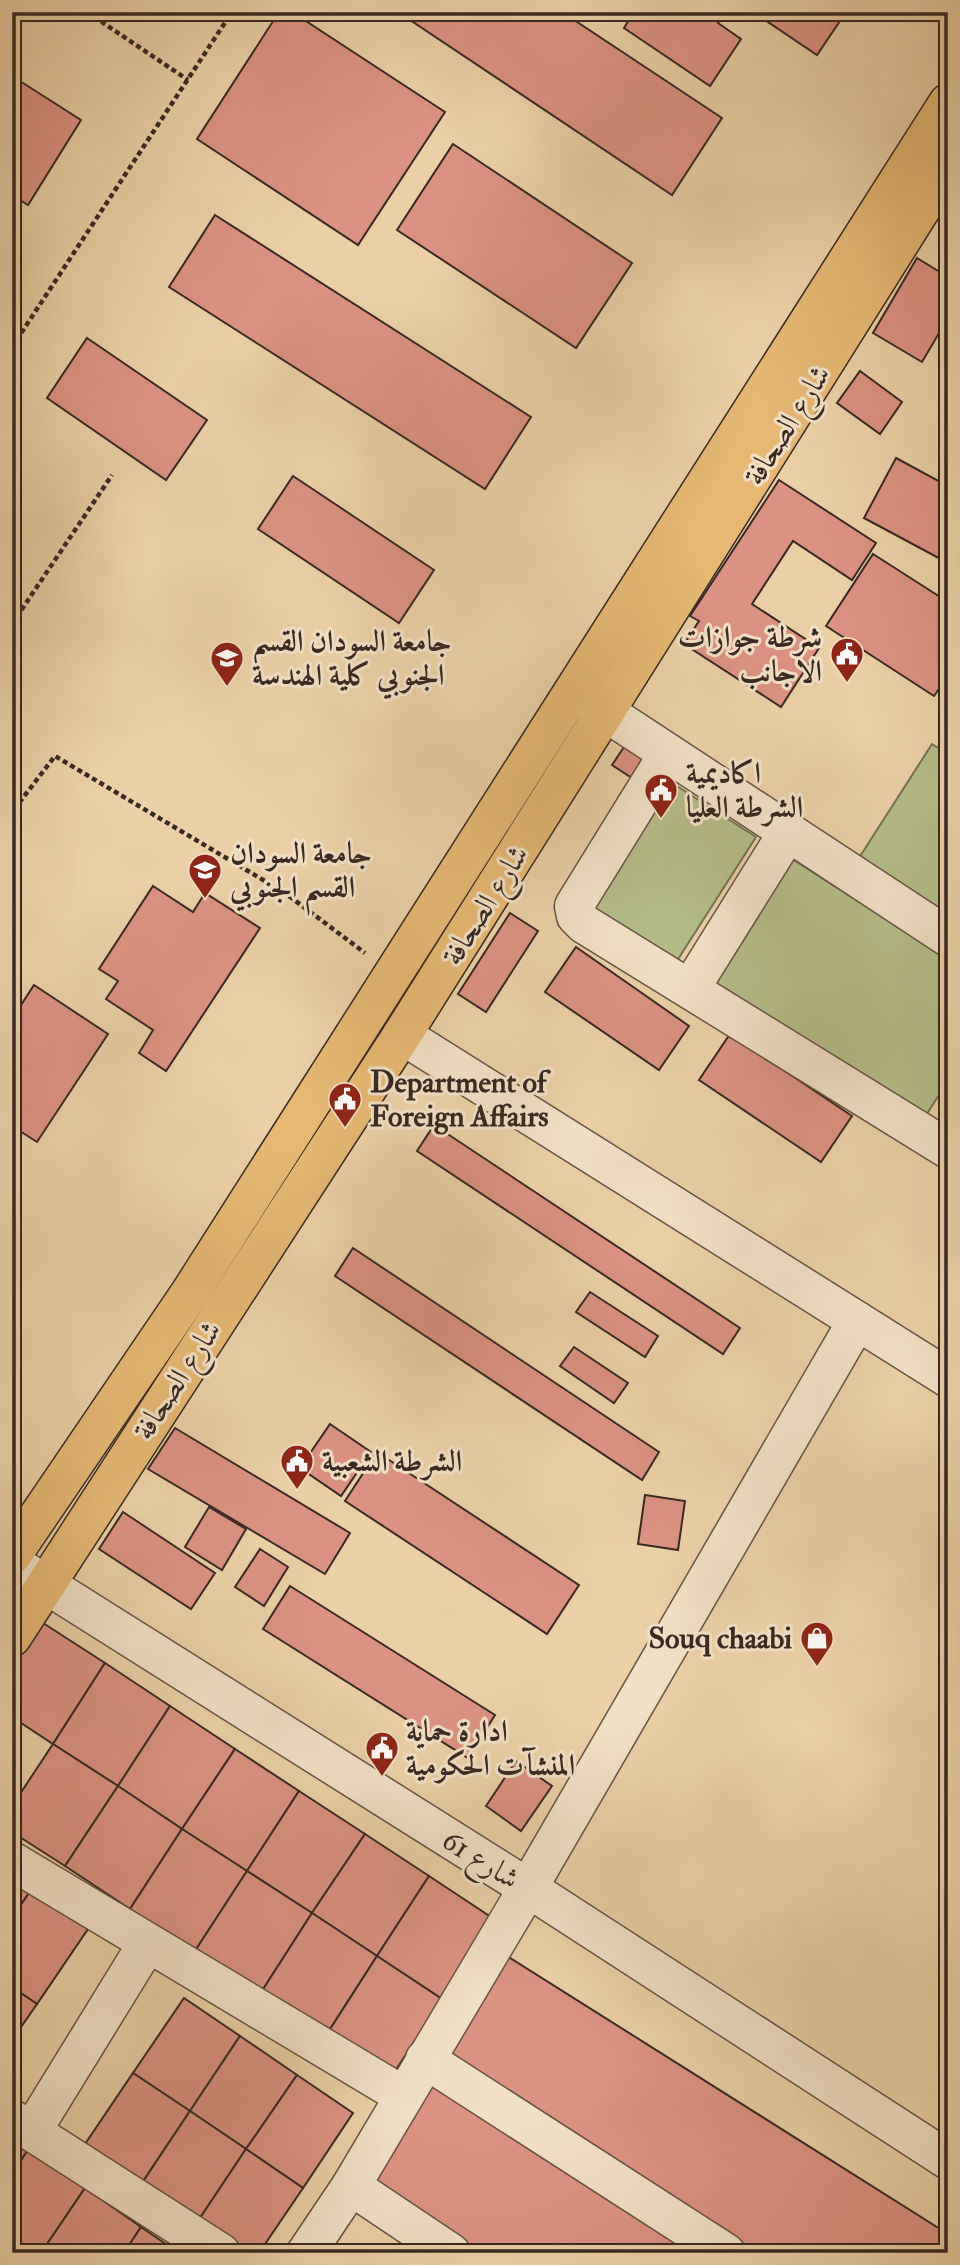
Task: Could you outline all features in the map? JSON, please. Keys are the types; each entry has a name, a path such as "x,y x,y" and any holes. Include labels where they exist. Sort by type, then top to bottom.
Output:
{"main road":[{"name":"شارع الصحافة","path":"12,1555 190,1293 948,103"},
{"name":"شارع الصحافة","path":"12,1637 402,1035 948,166"}],"street":[{"path":"573,690 948,937"},
{"path":"668,754 574,906 576,916 584,924 948,1149"},
{"path":"690,989 788,832"},
{"path":"402,1035 948,1378"},
{"path":"306,2253 351,2186 528,1888 857,1321"},
{"name":"شارع 61","path":"12,1563 528,1888 948,2160"},
{"path":"12,1861 404,2096"},
{"path":"147,1944 22,2125 221,2253"},
{"path":"425,2059 726,2253"},
{"path":"351,2186 451,2253"}],"path":[{"path":"87,12 188,80"},
{"path":"12,347 232,12"},
{"path":"12,624 112,475"},
{"path":"12,799 19,803 55,755 285,893 394,974"}],"green space":[{"path":"932,744 948,754 948,915 859,858"},
{"path":"666,779 756,837 673,967 583,910"},
{"path":"789,857 948,959 948,1081 921,1123 707,986"}],"building":[{"path":"279,12 292,12 445,112 358,245 197,139"},
{"path":"398,12 562,12 722,118 672,195"},
{"path":"634,12 725,12 718,23 741,39 710,86 624,28"},
{"path":"753,12 846,12 817,55"},
{"path":"12,76 81,120 28,205 12,195"},
{"path":"453,144 632,263 576,348 397,230"},
{"path":"215,215 531,417 485,489 169,287"},
{"path":"917,258 948,277 948,318 922,362 873,333"},
{"path":"87,338 207,420 166,480 47,398"},
{"path":"860,371 902,402 880,434 837,403"},
{"path":"896,458 948,486 948,563 864,518"},
{"path":"293,476 434,570 399,623 258,529"},
{"path":"779,480 876,543 852,580 793,541 752,604 819,648 781,707 684,644 699,621 690,616"},
{"path":"873,554 948,602 948,676 934,696 826,626"},
{"path":"630,738 649,751 632,778 612,765"},
{"path":"153,886 193,912 205,893 260,928 166,1071 139,1053 153,1030 106,999 118,981 99,969"},
{"path":"510,913 538,931 486,1012 458,994"},
{"path":"576,947 689,1026 659,1070 545,992"},
{"path":"34,985 108,1034 37,1142 12,1126 12,1019"},
{"path":"730,1034 852,1116 821,1162 699,1080"},
{"path":"434,1125 740,1328 723,1354 417,1151"},
{"path":"353,1248 659,1452 642,1480 335,1276"},
{"path":"590,1292 658,1336 645,1357 576,1312"},
{"path":"574,1347 628,1383 614,1403 560,1366"},
{"path":"330,1424 371,1452 341,1496 300,1468"},
{"path":"175,1428 350,1533 325,1574 148,1469"},
{"path":"377,1452 579,1585 547,1634 345,1501"},
{"path":"645,1495 685,1501 678,1550 638,1544"},
{"path":"209,1507 246,1529 222,1570 185,1547"},
{"path":"123,1512 215,1573 191,1609 99,1549"},
{"path":"260,1549 288,1567 264,1606 235,1587"},
{"path":"290,1586 495,1715 468,1758 263,1629"},
{"path":"40,1621 105,1663 53,1744 12,1717 12,1664"},
{"path":"105,1663 170,1706 118,1786 53,1744"},
{"path":"170,1706 235,1749 182,1829 118,1786"},
{"path":"53,1744 118,1786 65,1866 12,1832 12,1806"},
{"path":"235,1749 299,1791 247,1871 182,1829"},
{"path":"516,1761 552,1786 521,1831 486,1806"},
{"path":"118,1786 182,1829 130,1909 65,1866"},
{"path":"299,1791 365,1834 312,1913 247,1871"},
{"path":"182,1829 247,1871 195,1951 130,1909"},
{"path":"365,1834 429,1876 377,1956 312,1913"},
{"path":"247,1871 312,1913 260,1994 195,1951"},
{"path":"429,1876 494,1919 442,1999 377,1956"},
{"path":"12,1878 31,1890 12,1918"},
{"path":"31,1890 88,1929 37,2004 12,1987 12,1918"},
{"path":"312,1913 377,1956 325,2037 260,1994"},
{"path":"377,1956 442,1999 390,2079 325,2037"},
{"path":"507,1956 948,2234 948,2253 745,2253 441,2061"},
{"path":"12,1987 37,2004 12,2040"},
{"path":"184,1998 240,2036 190,2111 133,2073"},
{"path":"240,2036 297,2075 246,2149 190,2111"},
{"path":"133,2073 190,2111 140,2186 83,2147"},
{"path":"297,2075 353,2113 303,2188 246,2149"},
{"path":"433,2078 696,2253 469,2253 364,2183"},
{"path":"190,2111 246,2149 196,2224 140,2186"},
{"path":"12,2139 28,2150 12,2174"},
{"path":"246,2149 303,2188 259,2253 238,2253 196,2224"},
{"path":"28,2150 85,2188 41,2253 19,2253 12,2249 12,2174"},
{"path":"85,2188 141,2227 124,2253 41,2253"},
{"path":"141,2227 179,2253 124,2253"}],"place":[{"name":"شرطة جوازات الاجانب","path":"847,684"},
{"name":"جامعة السودان القسم الجنوبي كلية الهندسة","path":"227,688"},
{"name":"اكاديمية الشرطة العليا","path":"661,820"},
{"name":"جامعة السودان القسم الجنوبي","path":"205,900"},
{"name":"Department of Foreign Affairs","path":"345,1129"},
{"name":"الشرطة الشعبية","path":"297,1491"},
{"name":"Souq chaabi","path":"817,1668"},
{"name":"ادارة حماية المنشآت الحكومية","path":"382,1778"}]}
